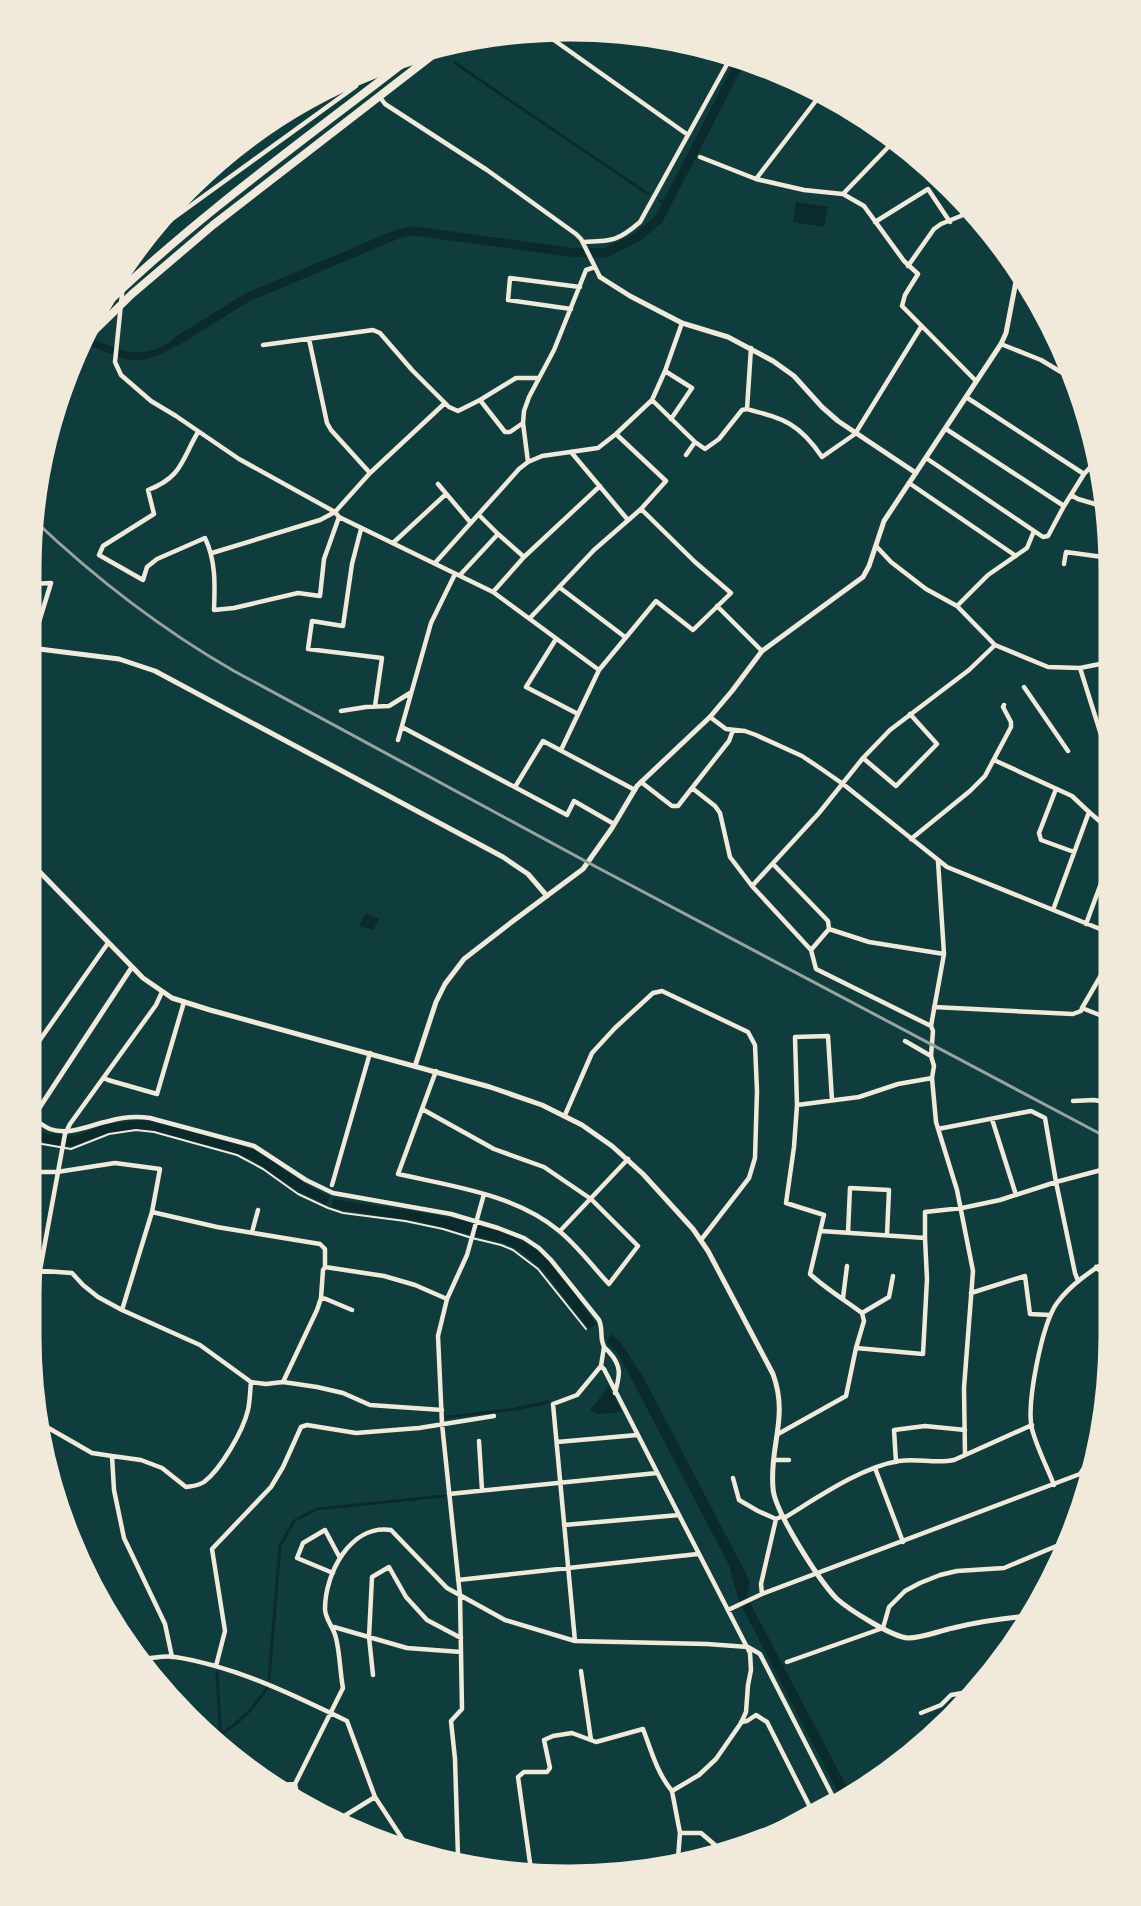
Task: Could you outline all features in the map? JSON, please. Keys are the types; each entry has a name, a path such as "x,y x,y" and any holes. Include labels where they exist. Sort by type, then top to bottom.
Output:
{"highway":[{"path":"102,324 148,280 248,197 424,62"},
{"path":"121,291 216,208 391,72"}],"street":[{"path":"555,41 688,135"},
{"path":"583,242 599,243 613,240 626,234 640,222 726,64"},
{"path":"178,215 355,87"},
{"path":"379,96 385,104 487,170 576,234 583,242 600,277 630,296 682,323 728,337 751,348 794,375 822,407 855,434 916,473"},
{"path":"756,179 816,101"},
{"path":"843,194 888,147"},
{"path":"700,156 756,179 804,190 843,194 864,206 908,266 918,274 905,295 902,306 976,381"},
{"path":"875,222 928,189 950,222"},
{"path":"908,266 930,234 941,224 964,215"},
{"path":"528,462 523,423 524,411 554,350 586,270 594,265"},
{"path":"571,309 508,300 510,278 580,287"},
{"path":"416,1066 436,1002 445,984 464,959 583,869 641,782 710,717 762,651 863,577 884,521 1001,344 1006,333 1016,284"},
{"path":"123,288 115,358 118,371 151,401 272,478 361,529 493,591 598,670"},
{"path":"435,563 506,482 528,462 542,456 598,448 652,400 682,323"},
{"path":"652,400 705,449 719,439 742,410 747,409 783,419 807,437 822,457 855,434 921,327"},
{"path":"263,345 373,330 380,333 412,370 449,407 458,411 516,378 539,378"},
{"path":"309,339 327,423 370,473"},
{"path":"1001,344 1041,360 1062,372"},
{"path":"747,409 751,348"},
{"path":"665,371 692,388 671,419"},
{"path":"966,397 1084,474"},
{"path":"480,400 505,432 510,432 523,423"},
{"path":"198,432 179,470 164,484 148,490 154,514 103,546 99,555 143,580 147,567 157,559 205,538 212,553 215,584 214,610 234,608 298,593 320,596 324,559 337,514 370,473 445,403"},
{"path":"946,429 1064,506"},
{"path":"530,618 594,550 641,509 666,481 616,434"},
{"path":"686,455 695,442"},
{"path":"571,452 628,520"},
{"path":"926,458 1044,537 1048,536 1064,506 1090,467"},
{"path":"909,483 1016,556"},
{"path":"438,484 471,523"},
{"path":"493,591 524,557 600,486"},
{"path":"393,543 446,494"},
{"path":"1071,495 1078,500 1096,505"},
{"path":"561,750 598,670 656,601 693,630 731,593 694,561 641,509"},
{"path":"212,553 337,514"},
{"path":"479,515 524,557"},
{"path":"361,529 352,564 343,626 312,621 308,649 382,658 375,706"},
{"path":"957,606 988,575 1027,548 1034,531"},
{"path":"398,740 430,623 458,574 498,534"},
{"path":"876,546 891,562 926,589 957,606 995,645 1048,667 1080,669 1100,664"},
{"path":"1064,564 1066,552 1100,557"},
{"path":"40,584 51,584 40,619"},
{"path":"559,587 625,637"},
{"path":"717,606 762,651"},
{"path":"556,639 526,687 578,714"},
{"path":"752,886 890,730 969,670 995,645"},
{"path":"40,649 119,659 155,671 503,857 528,874 548,896"},
{"path":"1080,669 1100,732"},
{"path":"1024,687 1068,751"},
{"path":"340,711 389,706 410,693"},
{"path":"911,839 985,776 1011,727 1004,705"},
{"path":"863,758 896,786 937,744 910,714"},
{"path":"710,717 726,729 756,735 802,756 843,784 947,867 1100,929"},
{"path":"402,727 567,814 574,801 614,824"},
{"path":"641,782 672,806 678,806 729,741 734,729"},
{"path":"515,787 543,741 635,790"},
{"path":"994,759 1072,796 1100,821"},
{"path":"692,788 715,806 720,813 730,857 752,886 811,950 816,969 931,1026"},
{"path":"1056,789 1039,833 1041,840 1074,852"},
{"path":"1053,910 1089,812"},
{"path":"938,861 944,954 931,1026 933,1031 931,1056 934,1066 932,1078 936,1122 962,1208 973,1270 964,1377 965,1455"},
{"path":"773,864 828,921 829,929 811,950"},
{"path":"40,872 132,968 162,992 184,1002 436,1071 518,1096 565,1115 605,1141 628,1159 663,1194 701,1240 772,1374 780,1397 773,1490 775,1501 818,1574 842,1603 902,1637 914,1637 979,1622 1019,1617"},
{"path":"1086,924 1100,886"},
{"path":"829,929 869,942 944,954"},
{"path":"40,1040 108,943"},
{"path":"40,1106 132,968"},
{"path":"934,1007 1073,1014 1081,1011 1100,976"},
{"path":"565,1115 591,1053 654,993 662,991 748,1032 755,1045 757,1091 755,1158 749,1178 708,1234 701,1240"},
{"path":"162,992 156,1005 66,1132 40,1269 72,1273 98,1297 200,1345 251,1382 266,1384 283,1382 317,1387 343,1393 370,1405 442,1410"},
{"path":"104,1078 157,1094 184,1002"},
{"path":"1082,1008 1100,1015"},
{"path":"778,1434 846,1396 864,1321 862,1313 843,1298 822,1286 810,1275 824,1215 786,1203 797,1105 795,1037 828,1036 832,1100"},
{"path":"905,1041 931,1056"},
{"path":"331,1189 370,1053"},
{"path":"422,1109 494,1149 544,1167 591,1199 638,1246 609,1284 560,1231 543,1218 521,1207 484,1194 398,1174 436,1071"},
{"path":"797,1105 859,1097 898,1084 932,1078"},
{"path":"1073,1101 1100,1101"},
{"path":"938,1129 1032,1112 1045,1118 1056,1182 1078,1281"},
{"path":"40,1124 50,1129 66,1132 123,1118 136,1116 150,1118 254,1146 306,1180 331,1189 476,1222 524,1238 551,1260 599,1320 603,1327 602,1343 619,1369 620,1374 615,1393"},
{"path":"992,1119 1016,1194"},
{"path":"560,1231 628,1159"},
{"path":"40,1172 57,1172 115,1163 160,1169 152,1212 122,1310"},
{"path":"856,1348 923,1354 927,1279 926,1212 962,1208 1100,1170"},
{"path":"848,1233 850,1188 889,1190 887,1236"},
{"path":"458,1853 455,1758 451,1721 462,1709 460,1596 442,1424 438,1336 447,1299 472,1237 484,1194"},
{"path":"252,1232 258,1210"},
{"path":"152,1212 320,1244 325,1249 326,1267 323,1270 321,1298 283,1382"},
{"path":"821,1231 925,1238"},
{"path":"1054,1485 1032,1425 1033,1383 1050,1315 1063,1296 1100,1265"},
{"path":"843,1298 847,1266"},
{"path":"326,1267 384,1276 415,1285 447,1299"},
{"path":"1096,1267 1100,1271"},
{"path":"862,1313 889,1297 892,1276"},
{"path":"971,1293 1025,1276 1030,1314 1050,1315"},
{"path":"321,1298 352,1310"},
{"path":"575,1641 553,1404 577,1395 600,1366 604,1347"},
{"path":"600,1366 604,1369 750,1653 751,1670 746,1712 741,1722 716,1759 699,1775 672,1791"},
{"path":"49,1428 92,1453 141,1460 162,1468 186,1486 195,1486 203,1483 217,1468 239,1433 248,1411 251,1382"},
{"path":"216,1666 225,1631 212,1549 271,1487 301,1427 308,1425 356,1433 419,1428 494,1416"},
{"path":"733,1478 739,1500 776,1519 875,1468 897,1462 919,1460 946,1462 1032,1425"},
{"path":"897,1462 894,1430 925,1426 965,1430"},
{"path":"556,1442 637,1435"},
{"path":"478,1441 482,1490"},
{"path":"112,1456 114,1490 124,1538 165,1624 172,1657"},
{"path":"775,1460 789,1460"},
{"path":"875,1468 903,1542"},
{"path":"728,1610 762,1594 1054,1485 1080,1474 1083,1470"},
{"path":"449,1494 657,1473"},
{"path":"564,1525 678,1515"},
{"path":"762,1594 761,1584 776,1519"},
{"path":"296,1788 295,1784 343,1688 334,1627 325,1611 328,1584 340,1558 351,1543 381,1528 391,1530 447,1588 505,1620 575,1641 707,1644 747,1647 760,1654 832,1795 822,1802"},
{"path":"333,1573 297,1558 303,1543 325,1530 340,1558"},
{"path":"883,1628 889,1607 905,1591 920,1582 957,1571 1004,1568 1057,1546"},
{"path":"458,1580 698,1554"},
{"path":"373,1675 369,1637 372,1577 389,1568 406,1597 427,1620 461,1638"},
{"path":"334,1627 407,1648 461,1652"},
{"path":"787,1662 883,1628"},
{"path":"150,1658 172,1657 216,1666 286,1693 347,1721 375,1797 401,1837"},
{"path":"581,1671 591,1740"},
{"path":"921,1713 941,1705 951,1695 961,1693"},
{"path":"741,1722 756,1715 767,1722 810,1808"},
{"path":"530,1863 518,1777 524,1772 548,1772 550,1768 544,1740 572,1733 596,1742 644,1729 665,1783 672,1791 680,1833 678,1854"},
{"path":"289,1784 295,1784"},
{"path":"346,1815 375,1797"},
{"path":"680,1833 701,1833 715,1845"}],"lane":[{"path":"40,1143 62,1148 136,1130 154,1132 237,1155 256,1165 298,1194 328,1208 343,1213 414,1222 513,1250 538,1269 586,1329"}],"water":[{"path":"796,202 828,207 824,227 793,222"},
{"path":"183,333 188,338 160,355 138,360 115,356 91,346 94,339 115,348 137,352 158,348"},
{"path":"366,913 379,919 373,930 359,926"},
{"path":"138,1120 150,1121 238,1144 260,1153 308,1186 330,1196 326,1205 295,1189 254,1161 238,1154 151,1131 121,1132 73,1146 50,1144 40,1140 40,1131 48,1134 75,1136 106,1124"},
{"path":"334,1199 448,1217 506,1234 530,1246 549,1261 596,1324 589,1329 542,1269 518,1249 421,1222 331,1207"},
{"path":"611,1334 620,1342 641,1373 750,1582 747,1597 847,1787 838,1793 739,1601 729,1565 620,1357 607,1343"},
{"path":"609,1386 622,1412 599,1414 590,1410"}],"waterway":[{"path":"455,63 648,194"},
{"path":"177,341 248,297 398,234 414,231 569,252 606,253 639,236 659,219 737,68"},
{"path":"660,201 666,204"},
{"path":"447,1417 516,1409 548,1402"},
{"path":"269,1679 280,1546 294,1521 317,1509 444,1496"},
{"path":"217,1673 220,1733"},
{"path":"221,1734 247,1714 267,1688"}],"railway":[{"path":"43,528 130,602 181,638 234,671 587,862 1100,1134"}]}
